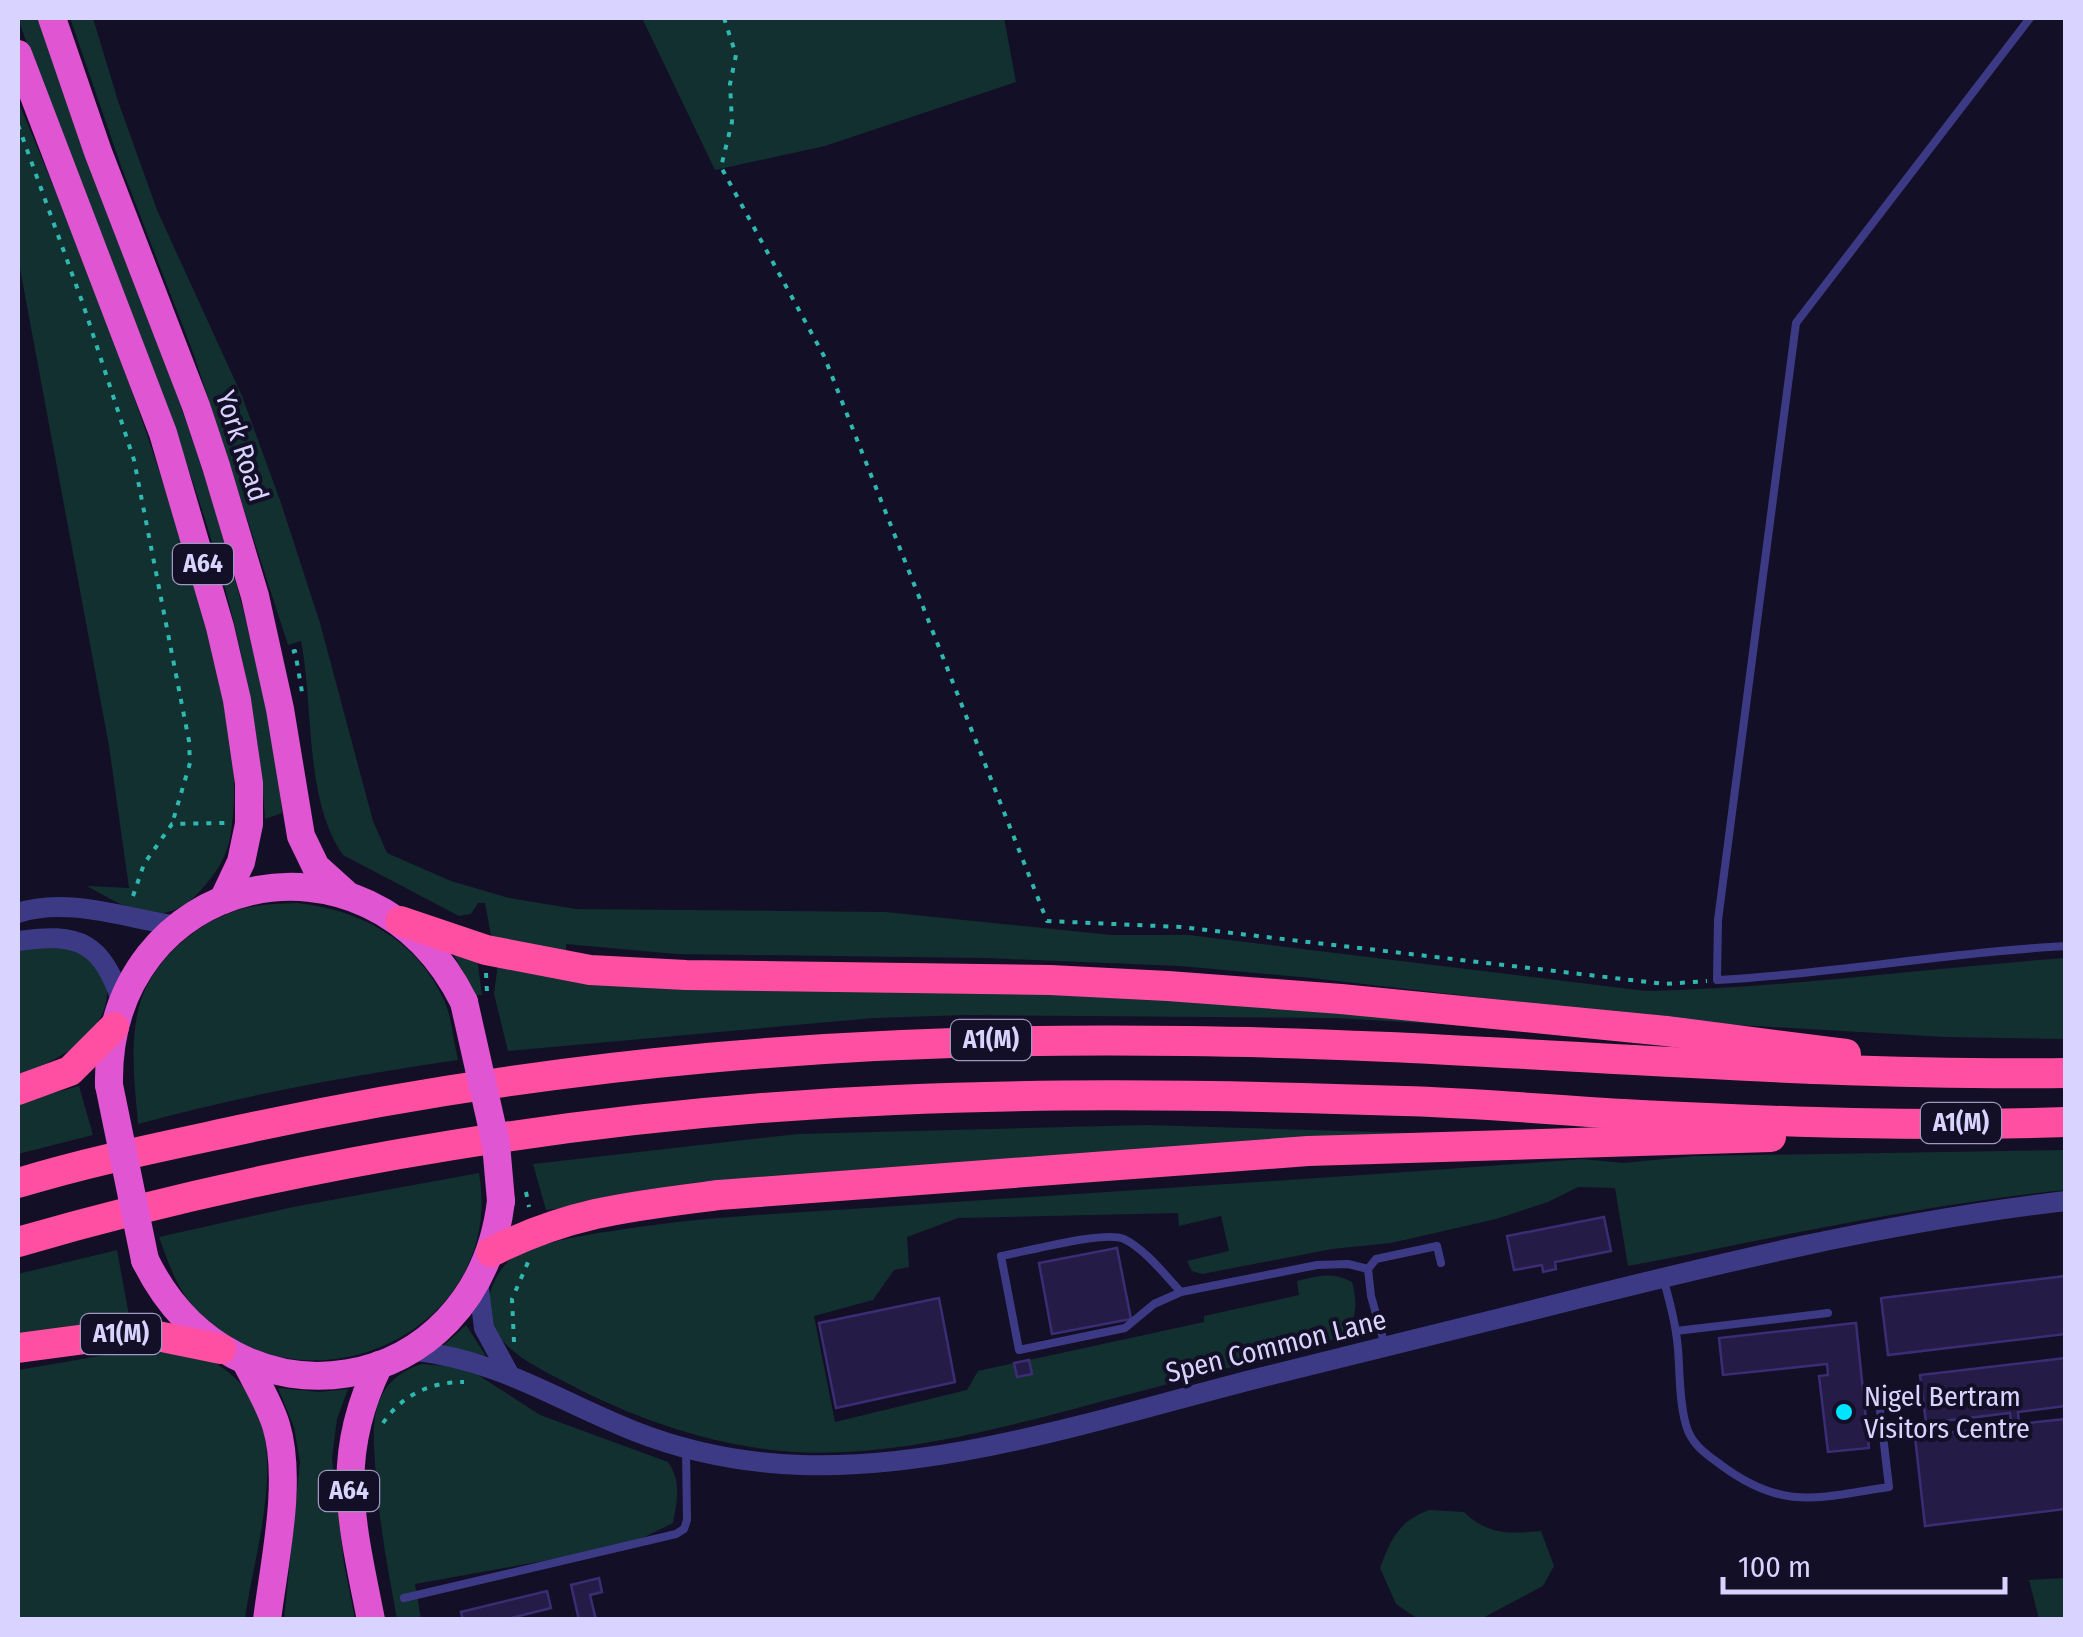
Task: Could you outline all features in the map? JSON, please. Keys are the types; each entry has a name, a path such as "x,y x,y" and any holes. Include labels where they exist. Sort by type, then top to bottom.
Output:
{"highway":[{"name":"York Road","path":"52,18 216,466 258,611 301,836 316,867 346,894"},
{"name":"A64","path":"18,54 163,433 220,627 237,700 249,783 249,824 242,862 223,900"},
{"path":"18,1090 70,1071 118,1015 145,960 179,926 223,900 257,890 293,886 346,894 374,905 400,921 475,1002 496,1144 513,1196 478,1281 448,1320 410,1350 379,1365 312,1376 267,1369 233,1356 184,1320 145,1260 109,1085 118,1015"},
{"name":"A1(M)","path":"400,921 486,950 590,970 686,975 995,978 1168,986 1666,1031 1977,1074"},
{"name":"A1(M)","path":"18,1183 188,1141 456,1087 714,1055 962,1040 1303,1044 1707,1066 2066,1073"},
{"name":"A1(M)","path":"18,1242 186,1200 455,1146 589,1125 875,1101 1082,1096 1405,1101 1857,1122 2066,1122"},
{"name":"A1(M)","path":"491,1252 560,1221 718,1195 1308,1151 1768,1138 1857,1122"},
{"name":"A1(M)","path":"18,1348 138,1332 233,1356"},
{"name":"A64","path":"233,1356 272,1417 280,1449 282,1478 267,1620"},
{"name":"A64","path":"371,1620 349,1500 350,1468 357,1416 379,1365"}],"street":[{"path":"18,912 71,906 179,926"},
{"path":"18,941 68,937 89,946 106,964 118,1015"},
{"name":"Spen Common Lane","path":"410,1350 511,1362 604,1418 686,1449 740,1460 803,1466 890,1461 1028,1437 1662,1276 1845,1236 2066,1201"},
{"path":"478,1281 484,1328 511,1362"}],"lane":[{"path":"2030,18 1796,323 1718,920 1717,980 1779,977 1976,951 2066,946"},
{"path":"1181,1292 1148,1258 1118,1237 1000,1256 1019,1350 1125,1328 1154,1304 1181,1292 1317,1264 1348,1264 1368,1269"},
{"path":"1386,1346 1371,1296 1368,1269 1376,1259 1437,1246 1441,1263"},
{"path":"1662,1276 1676,1331 1688,1433 1702,1450 1746,1484 1776,1496 1808,1498 1888,1487 1878,1393"},
{"path":"1676,1331 1828,1313"},
{"path":"1792,1318 1793,1330"},
{"path":"404,1598 676,1534 684,1529 687,1520 686,1449"}],"path":[{"path":"724,18 736,55 730,84 732,122 722,166 824,356 1047,921 1182,927 1665,984 1717,980"},
{"path":"18,125 84,304 142,495 189,741 187,778 172,824 151,851 136,890 127,900"},
{"path":"172,824 230,822"},
{"path":"475,1002 486,964"},
{"path":"513,1196 532,1220"},
{"path":"511,1362 512,1299 533,1252"},
{"path":"380,1428 400,1402 424,1388 451,1382 476,1384"}],"green space":[{"path":"18,18 38,18 205,477 249,634 273,746 282,813 265,819 253,714 231,612 202,511 168,411"},
{"path":"70,18 93,18 157,210 242,396 320,623 373,821 387,853 451,881 509,898 576,909 885,912 1112,935 1189,935 1646,991 1803,982 2065,958 2065,1039 1946,1037 1703,1023 1180,966 983,958 676,954 566,944 566,958 492,941 485,903 478,903 471,914 459,916 343,855 331,832 316,780 301,641 288,645 194,355 121,166"},
{"path":"642,18 1004,18 1016,82 825,146 715,170"},
{"path":"18,101 138,409 180,535 227,717 234,778 230,838 211,878 187,903 173,911 131,908 87,886 129,888 109,746 18,258"},
{"path":"297,903 363,920 417,959 446,1005 458,1060 297,1087 138,1124 134,1036 145,991 163,961 189,936 219,917 250,907"},
{"path":"58,942 97,962 107,992 105,1008 76,1046 18,1075 18,948"},
{"path":"453,953 477,958 482,995 475,995"},
{"path":"498,963 1157,993 1518,1029 1337,1018 968,1015 874,1018 508,1051 494,994"},
{"path":"79,1086 93,1135 18,1154 18,1103"},
{"path":"1146,1125 1505,1136 757,1184 546,1210 533,1164 798,1134"},
{"path":"2065,1150 2065,1190 1901,1213 1628,1266 1615,1188 1578,1187 1548,1202 1496,1219 1391,1243 1332,1249 1202,1274 1192,1271 1187,1261 1229,1251 1221,1216 1179,1226 1178,1213 958,1218 907,1237 909,1267 894,1270 873,1300 814,1316 835,1422 967,1390 978,1371 1014,1363 1017,1377 1031,1374 1029,1360 1204,1322 1204,1316 1299,1295 1297,1281 1311,1277 1332,1276 1352,1282 1354,1316 1346,1336 987,1431 863,1451 822,1453 754,1448 698,1436 644,1418 592,1396 517,1354 497,1334 488,1309 498,1274 524,1251 587,1235 689,1221 1582,1159 1623,1163 1694,1156"},
{"path":"479,1173 479,1230 461,1278 429,1317 387,1344 338,1359 287,1358 237,1341 187,1299 159,1237 293,1207"},
{"path":"117,1250 129,1315 121,1323 18,1341 18,1274"},
{"path":"466,1325 486,1356 443,1346"},
{"path":"126,1346 174,1347 206,1357 228,1372 249,1395 262,1423 267,1454 266,1488 245,1619 18,1620 18,1370 123,1352"},
{"path":"422,1364 475,1373 540,1415 668,1462 677,1484 673,1523 626,1546 415,1584 421,1619 397,1619 379,1505 374,1433 380,1399 389,1385 402,1373"},
{"path":"278,1388 319,1392 348,1389 337,1419 332,1458 344,1564 355,1619 284,1619 300,1462 294,1427"},
{"path":"1429,1510 1464,1512 1482,1525 1500,1531 1541,1531 1554,1566 1543,1586 1479,1620 1418,1619 1396,1604 1380,1568 1397,1532"},
{"path":"2065,1578 2065,1619 2039,1619 2029,1580"}],"building":[{"path":"1604,1217 1611,1251 1555,1262 1556,1269 1543,1272 1542,1265 1514,1270 1507,1236"},
{"path":"1117,1248 1131,1319 1052,1334 1039,1263"},
{"path":"2066,1276 2066,1334 1888,1355 1881,1298"},
{"path":"939,1298 955,1382 836,1408 819,1323"},
{"name":"Nigel Bertram Visitors Centre","path":"1856,1323 1869,1448 1828,1452 1819,1376 1828,1375 1827,1364 1723,1375 1719,1338"},
{"path":"2066,1358 2066,1406 2018,1412 2019,1424 2066,1419 2066,1509 1925,1526 1915,1437 2011,1425 2010,1413 1926,1423 1920,1375"},
{"path":"1029,1360 1032,1374 1017,1377 1014,1363"},
{"path":"599,1578 602,1592 590,1595 596,1620 579,1620 571,1585"},
{"path":"547,1591 551,1608 503,1620 463,1620 461,1612"}],"place":[{"name":"Nigel Bertram Visitors Centre","path":"1844,1412"}]}
